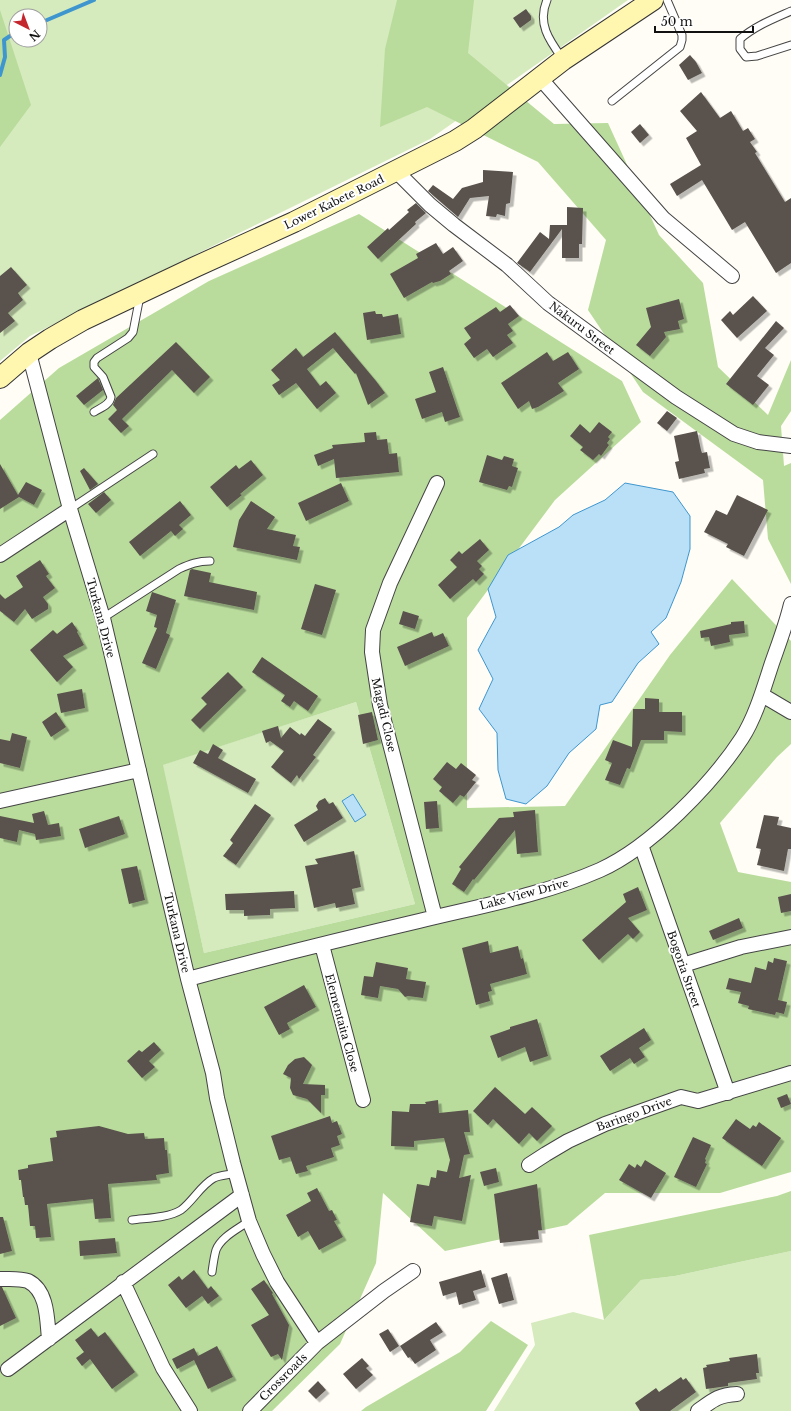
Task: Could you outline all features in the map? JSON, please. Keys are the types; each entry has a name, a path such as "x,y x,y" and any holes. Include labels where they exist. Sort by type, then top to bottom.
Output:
{"main road":[{"name":"Lower Kabete Road","path":"0,378 29,353 77,324 244,244 294,222 440,149 474,129 563,60 653,0"}],"street":[{"path":"540,78 663,218 732,276"},
{"name":"Nakuru Street","path":"396,171 454,226 507,265 548,303 676,397 734,434 758,442 791,446"},
{"name":"Turkana Drive","path":"29,353 70,510 103,618 188,979 213,1073 236,1173 249,1221 277,1282 317,1343"},
{"name":"Magadi Close","path":"435,917 380,705 372,652 373,630 390,583 437,483"},
{"path":"0,555 70,510"},
{"name":"Lake View Drive","path":"188,979 274,956 538,893 602,870 624,857 664,827 703,788 743,736 762,695 786,627 791,604"},
{"path":"762,695 791,712"},
{"path":"0,801 139,770"},
{"name":"Bogoria Street","path":"641,845 728,1093"},
{"path":"683,965 741,947 791,937"},
{"name":"Elementaita Close","path":"322,945 363,1100"},
{"name":"Baringo Drive","path":"529,1165 552,1150 604,1124 681,1097 698,1101 791,1073"},
{"path":"8,1369 242,1195"},
{"name":"Crossroads","path":"250,1411 317,1343 413,1270"},
{"path":"0,1279 28,1281 36,1288 45,1305 49,1338"},
{"path":"123,1282 164,1368 190,1411"},
{"path":"698,1411 716,1398 724,1395 737,1394"}],"lane":[{"path":"547,0 544,8 544,22 548,38 563,60"},
{"path":"612,101 680,47 682,35 667,0"},
{"path":"791,11 769,20 749,31 740,39 740,49 746,56 757,56 791,45"},
{"path":"94,412 108,403 111,397 103,377 94,367 94,362 97,358 128,338 133,332 141,293"},
{"path":"70,510 153,454"},
{"path":"103,618 179,570 195,562 210,562"},
{"path":"132,1220 166,1215 180,1211 202,1188 215,1178 236,1173"},
{"path":"212,1272 216,1251 219,1245 249,1221"}],"green space":[{"path":"0,0 628,0 430,139 30,336 0,361"},
{"path":"397,0 474,0 468,53 554,124 608,123 659,235 703,283 718,367 768,415 791,360 791,411 781,426 784,466 791,463 791,584 768,539 763,480 643,392 588,310 606,240 538,162 427,107 380,127 385,49"},
{"path":"0,10 8,35 8,48 12,48 31,105 0,147"},
{"path":"359,214 622,381 641,422 555,500 467,618 467,808 565,806 670,655 732,579 791,641 791,744 777,757 720,823 738,872 791,882 791,1172 720,1193 605,1193 567,1225 445,1251 383,1193 376,1263 340,1344 272,1411 0,1411 0,420 59,368 209,281","holes":["356,702 415,904 204,953 163,765"]},
{"path":"356,702 415,904 204,953 162,765"},
{"path":"791,1191 791,1251 675,1276 641,1280 604,1320 589,1235 777,1196"},
{"path":"791,1251 791,1411 494,1411 535,1345 531,1323 573,1312 604,1320 641,1280 675,1276"},
{"path":"491,1321 528,1345 486,1411 361,1411 460,1352"}],"water":[{"path":"625,483 673,492 690,516 690,549 681,582 666,618 651,632 659,644 638,663 612,702 600,705 596,729 569,753 547,786 526,804 506,799 498,770 497,733 479,709 493,679 478,650 496,617 488,589 508,555 559,527 573,515 605,500"},
{"path":"353,794 366,815 355,822 342,801"}],"building":[{"path":"526,9 531,16 531,20 520,28 513,18"},
{"path":"690,55 702,73 688,80 679,65"},
{"path":"701,92 720,118 731,111 743,131 748,128 755,139 750,142 757,152 755,153 785,202 791,198 791,263 776,273 745,222 732,230 702,180 677,196 670,184 701,165 686,138 697,131 680,111"},
{"path":"640,124 649,135 640,143 631,132"},
{"path":"483,170 513,172 510,203 506,204 505,216 497,214 496,217 486,216 489,196 470,198 458,217 428,191 433,185 453,199 462,188 483,182"},
{"path":"416,203 426,213 378,259 367,247 388,228 389,230 409,212 407,210"},
{"path":"567,207 583,208 582,244 579,244 579,258 562,258 562,229 530,272 517,263 540,232 549,239 550,225 567,225"},
{"path":"436,243 443,254 453,247 463,261 449,271 451,274 440,281 432,282 404,298 390,274 418,258 416,254"},
{"path":"11,267 27,285 18,293 23,300 8,313 15,321 0,333 0,276"},
{"path":"753,296 767,311 737,338 721,320 730,311 733,315"},
{"path":"679,299 684,319 678,321 680,329 664,332 666,337 650,356 636,345 651,327 646,308"},
{"path":"510,305 519,316 508,324 513,331 507,335 513,343 493,357 487,349 474,358 464,344 471,338 464,328 496,307 500,312"},
{"path":"375,311 376,314 382,314 383,317 398,314 401,334 367,340 363,313"},
{"path":"776,321 784,328 765,348 774,355 757,376 769,385 753,405 726,384"},
{"path":"335,332 385,393 368,405 356,373 355,374 333,348 307,369 320,386 326,381 336,393 317,409 296,383 279,395 272,385 280,380 271,370 296,348 303,357"},
{"path":"176,342 210,377 194,393 172,370 122,419 129,426 121,433 108,419 117,410 113,405 116,398"},
{"path":"547,352 553,361 568,352 579,369 558,383 564,391 538,407 532,409 529,401 518,409 501,383"},
{"path":"443,367 460,417 445,422 442,412 422,419 415,399 436,392 429,372"},
{"path":"98,378 103,390 84,405 76,396"},
{"path":"667,411 677,418 667,431 657,423"},
{"path":"599,422 612,432 608,437 610,439 607,443 609,445 601,456 599,454 593,460 580,450 583,447 570,436 580,424 590,433"},
{"path":"697,431 702,453 707,452 710,468 704,469 705,473 679,479 675,462 679,461 674,436"},
{"path":"376,432 377,440 387,439 389,454 397,453 399,472 336,478 334,459 318,466 314,455 333,448 332,445 365,442 364,433"},
{"path":"487,455 502,460 504,456 514,459 512,466 518,468 512,487 509,486 507,490 479,482"},
{"path":"251,460 263,475 227,507 210,487 236,465 239,469"},
{"path":"0,464 18,495 26,482 42,490 34,505 19,497 0,509"},
{"path":"84,468 98,484 90,490 80,471"},
{"path":"341,483 349,501 306,521 298,503"},
{"path":"104,492 111,500 96,513 88,504"},
{"path":"737,495 768,510 744,556 726,547 728,544 704,532 716,510 727,515"},
{"path":"180,501 191,515 179,525 183,529 175,536 171,531 140,556 129,542"},
{"path":"251,501 275,517 267,529 296,535 293,546 300,547 297,560 233,547 239,520"},
{"path":"480,539 489,550 477,561 482,566 479,569 484,574 476,582 473,579 450,599 438,585 457,567 450,560 459,551 462,554"},
{"path":"40,560 49,574 46,576 55,588 43,597 48,604 48,609 32,619 25,609 14,622 0,611 0,594 5,599 23,587 16,576"},
{"path":"192,569 211,573 209,582 257,592 254,610 184,596 190,570"},
{"path":"315,584 336,590 322,635 301,629"},
{"path":"152,592 176,600 166,633 170,635 156,669 142,663 157,628 154,627 157,615 146,611"},
{"path":"403,611 419,616 415,629 399,624"},
{"path":"744,621 745,633 729,635 730,642 711,646 709,637 701,638 700,631 731,624 731,622"},
{"path":"72,622 84,645 63,656 73,667 57,682 30,650 53,630 57,634"},
{"path":"432,632 434,637 443,633 449,646 405,666 397,647"},
{"path":"262,657 318,696 308,711 294,701 290,707 281,701 285,695 252,672"},
{"path":"228,672 243,687 200,729 191,720 207,704 201,698"},
{"path":"82,689 85,708 61,713 57,694"},
{"path":"645,698 659,699 659,712 682,712 682,732 664,731 664,740 641,740 630,769 627,768 620,785 605,780 612,763 605,760 613,740 632,747 633,709 645,709"},
{"path":"56,712 66,727 51,737 42,722"},
{"path":"372,712 378,740 363,744 358,715"},
{"path":"318,719 332,729 313,755 316,757 299,779 297,775 291,783 271,767 284,751 270,741 266,743 262,731 278,726 281,738 290,727 300,735 301,733 305,736"},
{"path":"12,733 27,737 20,768 0,763 0,739 10,741"},
{"path":"213,744 223,750 218,758 256,779 248,793 193,763 200,750 208,754"},
{"path":"447,762 456,769 461,763 476,775 472,780 476,782 464,797 460,795 453,803 439,791 442,787 433,779"},
{"path":"325,798 329,804 333,802 343,818 304,842 294,825 318,810 316,806 319,801"},
{"path":"437,801 439,828 426,829 424,802"},
{"path":"255,804 271,815 236,865 223,856 233,843 230,840"},
{"path":"535,810 538,852 517,854 515,830 474,880 473,879 464,892 452,884 461,869 459,867 499,818 514,817 513,812"},
{"path":"44,811 48,825 59,823 61,836 36,840 35,834 19,830 17,842 0,838 0,816 34,823 32,814"},
{"path":"764,815 779,817 777,825 791,828 791,849 788,849 784,871 757,865 761,849 756,848"},
{"path":"119,816 125,834 85,848 79,829"},
{"path":"354,851 361,887 352,889 355,904 336,908 335,903 314,908 305,866 318,864 315,859"},
{"path":"137,866 145,900 129,904 121,869"},
{"path":"638,887 647,910 628,918 640,932 633,939 628,934 599,960 582,940 626,902 623,894"},
{"path":"294,891 295,908 270,909 270,915 244,916 244,910 226,910 225,894"},
{"path":"791,894 791,911 781,913 778,897"},
{"path":"739,918 743,928 713,940 709,931"},
{"path":"488,941 490,953 518,946 527,974 490,984 492,991 488,992 490,1001 476,1005 462,948"},
{"path":"774,958 787,961 778,1000 787,1002 784,1014 776,1012 775,1015 748,1009 749,1006 738,1003 741,992 726,989 729,978 751,983 755,967 766,970 768,961 773,963"},
{"path":"376,962 408,968 406,979 426,982 423,998 405,997 398,989 380,986 378,998 361,995 364,976 373,977"},
{"path":"304,985 316,1007 287,1023 290,1029 279,1035 264,1007"},
{"path":"537,1019 548,1056 530,1062 525,1047 498,1058 490,1036 510,1029 510,1027"},
{"path":"644,1028 651,1040 639,1048 645,1057 634,1064 630,1058 610,1071 600,1056"},
{"path":"154,1042 161,1050 149,1061 155,1067 142,1078 127,1061 139,1050 142,1052"},
{"path":"304,1057 312,1065 303,1084 325,1085 325,1095 321,1095 321,1113 307,1099 293,1095 290,1088 291,1078 283,1074 288,1065 295,1059"},
{"path":"495,1087 525,1114 532,1107 552,1126 537,1141 529,1133 519,1144 493,1119 488,1125 473,1111"},
{"path":"787,1094 791,1104 781,1108 777,1098"},
{"path":"438,1100 439,1113 468,1110 470,1132 464,1132 470,1154 464,1155 459,1178 471,1175 462,1221 434,1216 432,1226 410,1222 417,1184 429,1186 431,1177 436,1178 437,1170 447,1172 450,1160 444,1138 414,1141 414,1147 391,1146 392,1111 409,1112 410,1104 426,1104 425,1102"},
{"path":"330,1116 332,1123 337,1121 342,1134 337,1136 340,1145 331,1148 334,1157 306,1166 308,1171 296,1174 290,1157 279,1160 271,1136"},
{"path":"736,1119 750,1129 753,1125 756,1127 759,1122 781,1138 762,1166 722,1138"},
{"path":"99,1126 128,1134 144,1133 145,1139 164,1138 165,1150 167,1150 169,1173 156,1175 157,1180 108,1184 111,1218 95,1219 93,1199 47,1204 51,1237 36,1238 35,1226 30,1226 28,1205 25,1205 18,1170 28,1168 28,1165 53,1161 50,1138 57,1137 56,1131"},
{"path":"693,1137 711,1145 705,1159 705,1163 707,1164 696,1187 674,1177"},
{"path":"645,1160 666,1173 651,1198 619,1180 629,1164 635,1168 637,1164 641,1167"},
{"path":"496,1168 499,1182 484,1186 480,1172"},
{"path":"537,1184 542,1230 538,1230 539,1239 500,1243 494,1194"},
{"path":"317,1188 329,1211 332,1210 337,1220 334,1221 343,1237 319,1250 308,1231 298,1237 286,1215 311,1201 307,1193"},
{"path":"0,1217 3,1217 12,1251 0,1254"},
{"path":"115,1238 117,1253 80,1256 79,1241"},
{"path":"194,1270 208,1289 211,1286 219,1296 208,1304 202,1296 186,1308 168,1285 179,1276 182,1280"},
{"path":"481,1270 486,1287 473,1291 476,1300 459,1305 456,1292 443,1296 439,1282"},
{"path":"507,1273 514,1300 499,1304 491,1278"},
{"path":"264,1280 273,1293 272,1294 289,1325 282,1360 278,1354 271,1357 251,1325 269,1315 251,1289"},
{"path":"0,1287 2,1287 16,1318 0,1326"},
{"path":"436,1322 443,1332 430,1340 436,1350 415,1364 410,1357 408,1358 400,1346"},
{"path":"91,1328 98,1337 105,1332 135,1372 112,1389 90,1359 82,1366 76,1358 84,1352 75,1340"},
{"path":"388,1329 399,1346 390,1352 379,1334"},
{"path":"217,1346 233,1377 208,1389 194,1360 177,1369 172,1359 194,1348 198,1356"},
{"path":"757,1354 759,1373 756,1373 757,1379 728,1383 728,1386 706,1389 703,1368 707,1367 706,1365 730,1361 729,1358"},
{"path":"362,1358 369,1366 366,1368 373,1375 356,1389 343,1374"},
{"path":"681,1377 683,1380 686,1378 696,1392 670,1411 640,1411 635,1403 656,1388 659,1392"},
{"path":"318,1381 326,1390 316,1399 308,1391"}],"waterway":[{"path":"48,20 94,0"},
{"path":"0,75 5,57 4,40 8,37"}]}
